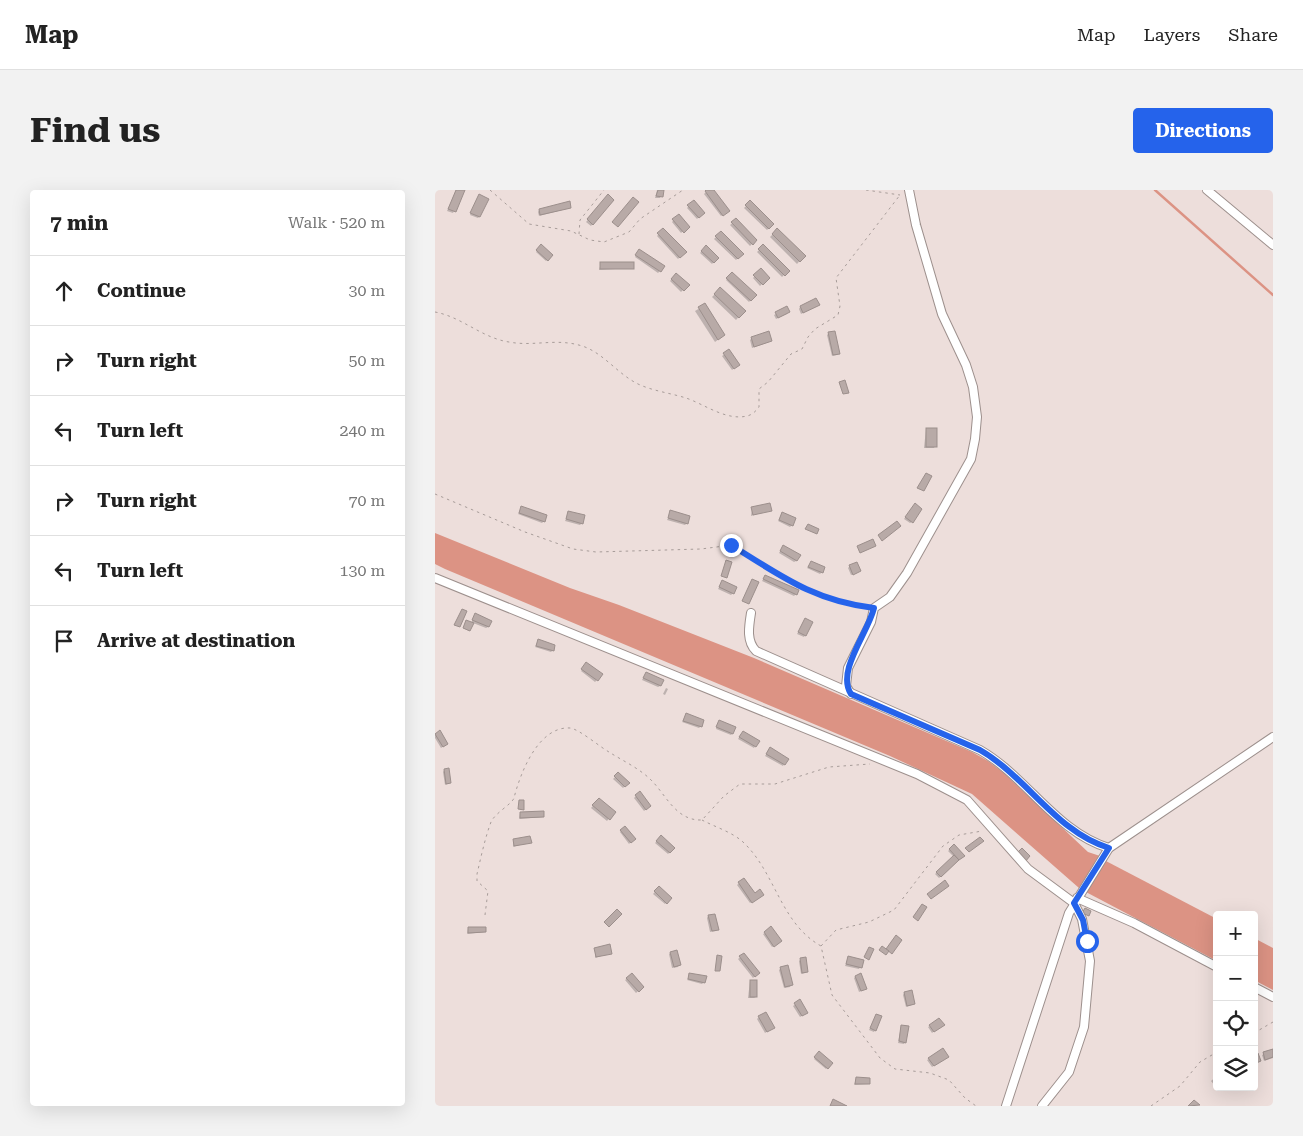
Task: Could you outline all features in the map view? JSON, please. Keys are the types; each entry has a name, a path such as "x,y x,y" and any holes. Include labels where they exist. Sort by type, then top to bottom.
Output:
{"street":[{"path":"851,694 846,686 848,668 871,622 874,608 890,597 907,573 971,459 975,439 977,418 973,387 966,365 941,314 916,225 909,190"},
{"path":"1207,190 1273,245"},
{"path":"435,578 564,629 955,792 967,800 1028,869 1075,901 1134,923 1213,965"},
{"path":"751,613 749,638 751,646 755,651 980,750 999,761 1083,838 1109,848"},
{"path":"1006,1106 1075,901 1103,856 1109,848 1273,737"},
{"path":"1042,1106 1069,1072 1079,1047 1087,1011 1090,952 1083,920 1075,901"},
{"path":"1258,989 1273,997"}],"path":[{"path":"490,190 529,224 579,234 590,240 604,242 629,232 640,219 683,190"},
{"path":"579,234 580,220 604,190"},
{"path":"435,312 455,317 499,340 511,343 571,343 599,354 623,375 638,384 695,401 717,412 735,416 748,416 759,407 759,389 768,382 791,354 802,349 808,337 815,329 838,315 840,306 836,278 900,195 866,190"},
{"path":"435,494 525,532 573,549 596,552 701,549 731,545 763,567 835,602 874,608"},
{"path":"485,915 488,891 477,881 477,874 491,822 505,805 513,800 522,770 541,742 561,730 575,730 643,773 653,782 671,806 690,819 702,820 743,842 773,882 791,920 804,934 821,946 832,994 880,1058 895,1069 930,1073 949,1080 965,1098 976,1106"},
{"path":"702,820 724,796 740,784 775,784 829,767 868,764 880,760"},
{"path":"821,946 836,930 869,922 894,910 936,856 951,840 959,835 993,829"},
{"path":"1258,1031 1273,1022"},
{"path":"1151,1106 1180,1086 1200,1062 1213,1054"}],"shaded area":[{"path":"435,533 570,588 619,605 754,658 972,752 1004,773 1088,852 1100,856 1079,888 972,794 890,756 445,569 435,564"},
{"path":"1104,860 1213,917 1213,959 1084,891"},
{"path":"1258,940 1273,948 1273,990 1258,982"}],"building":[{"path":"456,190 465,190 456,212 448,209"},
{"path":"658,190 664,190 663,197 656,196"},
{"path":"706,190 714,190 730,211 723,216"},
{"path":"479,194 489,199 480,217 470,213"},
{"path":"608,194 614,200 593,225 587,219"},
{"path":"633,197 639,202 618,227 612,222"},
{"path":"694,200 705,213 699,218 687,205"},
{"path":"750,200 774,224 769,229 745,205"},
{"path":"570,201 571,208 540,215 539,209"},
{"path":"679,214 690,227 684,233 672,219"},
{"path":"736,218 757,240 753,245 731,222"},
{"path":"663,228 687,252 680,258 657,233"},
{"path":"777,228 806,256 800,262 772,234"},
{"path":"721,231 744,254 738,259 715,236"},
{"path":"541,244 553,255 548,261 536,250"},
{"path":"763,244 790,271 785,276 758,249"},
{"path":"706,245 719,258 714,263 701,251"},
{"path":"639,249 665,266 661,272 635,255"},
{"path":"600,262 634,262 634,269 600,269"},
{"path":"761,268 770,278 763,285 753,275"},
{"path":"732,272 757,295 751,301 726,278"},
{"path":"676,273 690,285 684,291 671,279"},
{"path":"720,287 746,311 739,318 714,294"},
{"path":"816,298 820,305 803,313 800,306"},
{"path":"705,303 725,335 718,340 698,307"},
{"path":"787,306 790,312 778,318 775,312"},
{"path":"769,331 772,341 754,347 751,337"},
{"path":"835,331 840,354 833,355 828,332"},
{"path":"729,349 740,365 734,369 723,353"},
{"path":"845,380 849,393 843,394 839,382"},
{"path":"926,428 937,428 937,447 926,447"},
{"path":"926,473 932,476 924,491 917,488"},
{"path":"770,503 772,511 753,515 751,507"},
{"path":"915,503 922,509 913,523 905,517"},
{"path":"521,506 547,515 545,522 519,513"},
{"path":"670,510 690,516 688,524 668,518"},
{"path":"568,511 585,515 583,524 566,519"},
{"path":"782,512 796,518 793,526 779,520"},
{"path":"897,521 901,526 882,541 878,535"},
{"path":"808,524 819,529 817,534 805,529"},
{"path":"873,539 876,546 860,553 857,546"},
{"path":"783,545 801,555 797,561 780,551"},
{"path":"726,560 732,562 727,578 721,576"},
{"path":"811,561 825,567 823,573 808,567"},
{"path":"857,562 861,571 853,575 849,565"},
{"path":"765,575 799,590 797,595 763,579"},
{"path":"752,579 759,582 749,604 742,601"},
{"path":"722,580 737,587 734,594 719,587"},
{"path":"462,609 467,611 460,627 454,625"},
{"path":"475,613 492,621 489,627 472,620"},
{"path":"805,618 813,622 806,636 798,632"},
{"path":"466,620 474,623 470,631 463,628"},
{"path":"538,639 555,645 554,651 536,646"},
{"path":"586,662 603,674 598,681 581,669"},
{"path":"646,672 664,680 661,686 643,678"},
{"path":"686,713 704,720 702,727 683,721"},
{"path":"719,720 736,727 733,734 716,727"},
{"path":"440,730 448,744 443,747 435,734"},
{"path":"743,731 760,741 756,747 739,737"},
{"path":"770,747 789,759 785,765 766,754"},
{"path":"449,768 451,783 446,784 444,769"},
{"path":"618,772 630,783 625,787 614,776"},
{"path":"640,791 651,806 646,810 635,795"},
{"path":"599,798 616,812 610,820 592,805"},
{"path":"519,800 524,800 524,810 518,809"},
{"path":"544,811 544,817 520,818 520,812"},
{"path":"625,826 636,839 631,843 620,830"},
{"path":"661,835 675,848 670,853 656,841"},
{"path":"530,836 532,843 514,846 513,839"},
{"path":"980,837 984,841 969,852 965,848"},
{"path":"954,844 965,856 959,860 949,849"},
{"path":"1022,848 1030,856 1025,862 1016,854"},
{"path":"954,855 959,860 941,877 936,872"},
{"path":"744,878 755,893 760,889 764,895 752,903 738,882"},
{"path":"945,880 949,886 931,899 927,894"},
{"path":"659,886 672,898 667,904 654,891"},
{"path":"922,904 927,907 918,921 913,917"},
{"path":"1085,908 1091,911 1089,916 1082,913"},
{"path":"617,909 622,914 609,927 604,922"},
{"path":"715,914 719,930 712,931 708,915"},
{"path":"771,926 782,941 774,947 764,932"},
{"path":"468,927 486,927 486,932 468,933"},
{"path":"896,935 902,940 892,954 886,949"},
{"path":"610,944 612,954 596,957 594,948"},
{"path":"882,946 889,951 886,955 879,950"},
{"path":"869,947 874,949 869,960 864,957"},
{"path":"677,950 681,965 674,967 670,952"},
{"path":"744,953 760,973 755,977 739,956"},
{"path":"717,955 722,956 720,971 715,971"},
{"path":"848,956 864,960 862,968 846,964"},
{"path":"806,957 808,972 802,973 800,958"},
{"path":"788,965 793,985 785,987 780,967"},
{"path":"632,973 644,987 639,992 626,978"},
{"path":"689,973 707,976 705,983 688,979"},
{"path":"861,973 867,989 861,991 855,976"},
{"path":"750,980 757,980 757,997 750,997"},
{"path":"912,990 915,1004 907,1006 904,992"},
{"path":"800,999 808,1013 802,1016 794,1003"},
{"path":"766,1012 775,1028 767,1032 758,1016"},
{"path":"876,1014 882,1016 876,1031 870,1028"},
{"path":"939,1018 945,1025 934,1032 929,1025"},
{"path":"901,1025 909,1026 906,1043 899,1041"},
{"path":"943,1048 949,1057 934,1066 928,1058"},
{"path":"1273,1049 1273,1057 1265,1060 1263,1052"},
{"path":"819,1051 833,1063 828,1069 814,1057"},
{"path":"856,1077 870,1078 870,1084 855,1084"},
{"path":"833,1099 847,1106 830,1106"},
{"path":"1194,1100 1200,1105 1188,1106"}],"waterway":[{"path":"1155,190 1273,295"}],"route":[{"path":"731,545 782,578 835,602 874,608 871,622 860,642 845,678 846,686 851,694 980,750 999,761 1062,821 1083,838 1109,848 1074,903 1083,920 1087,941"}]}
